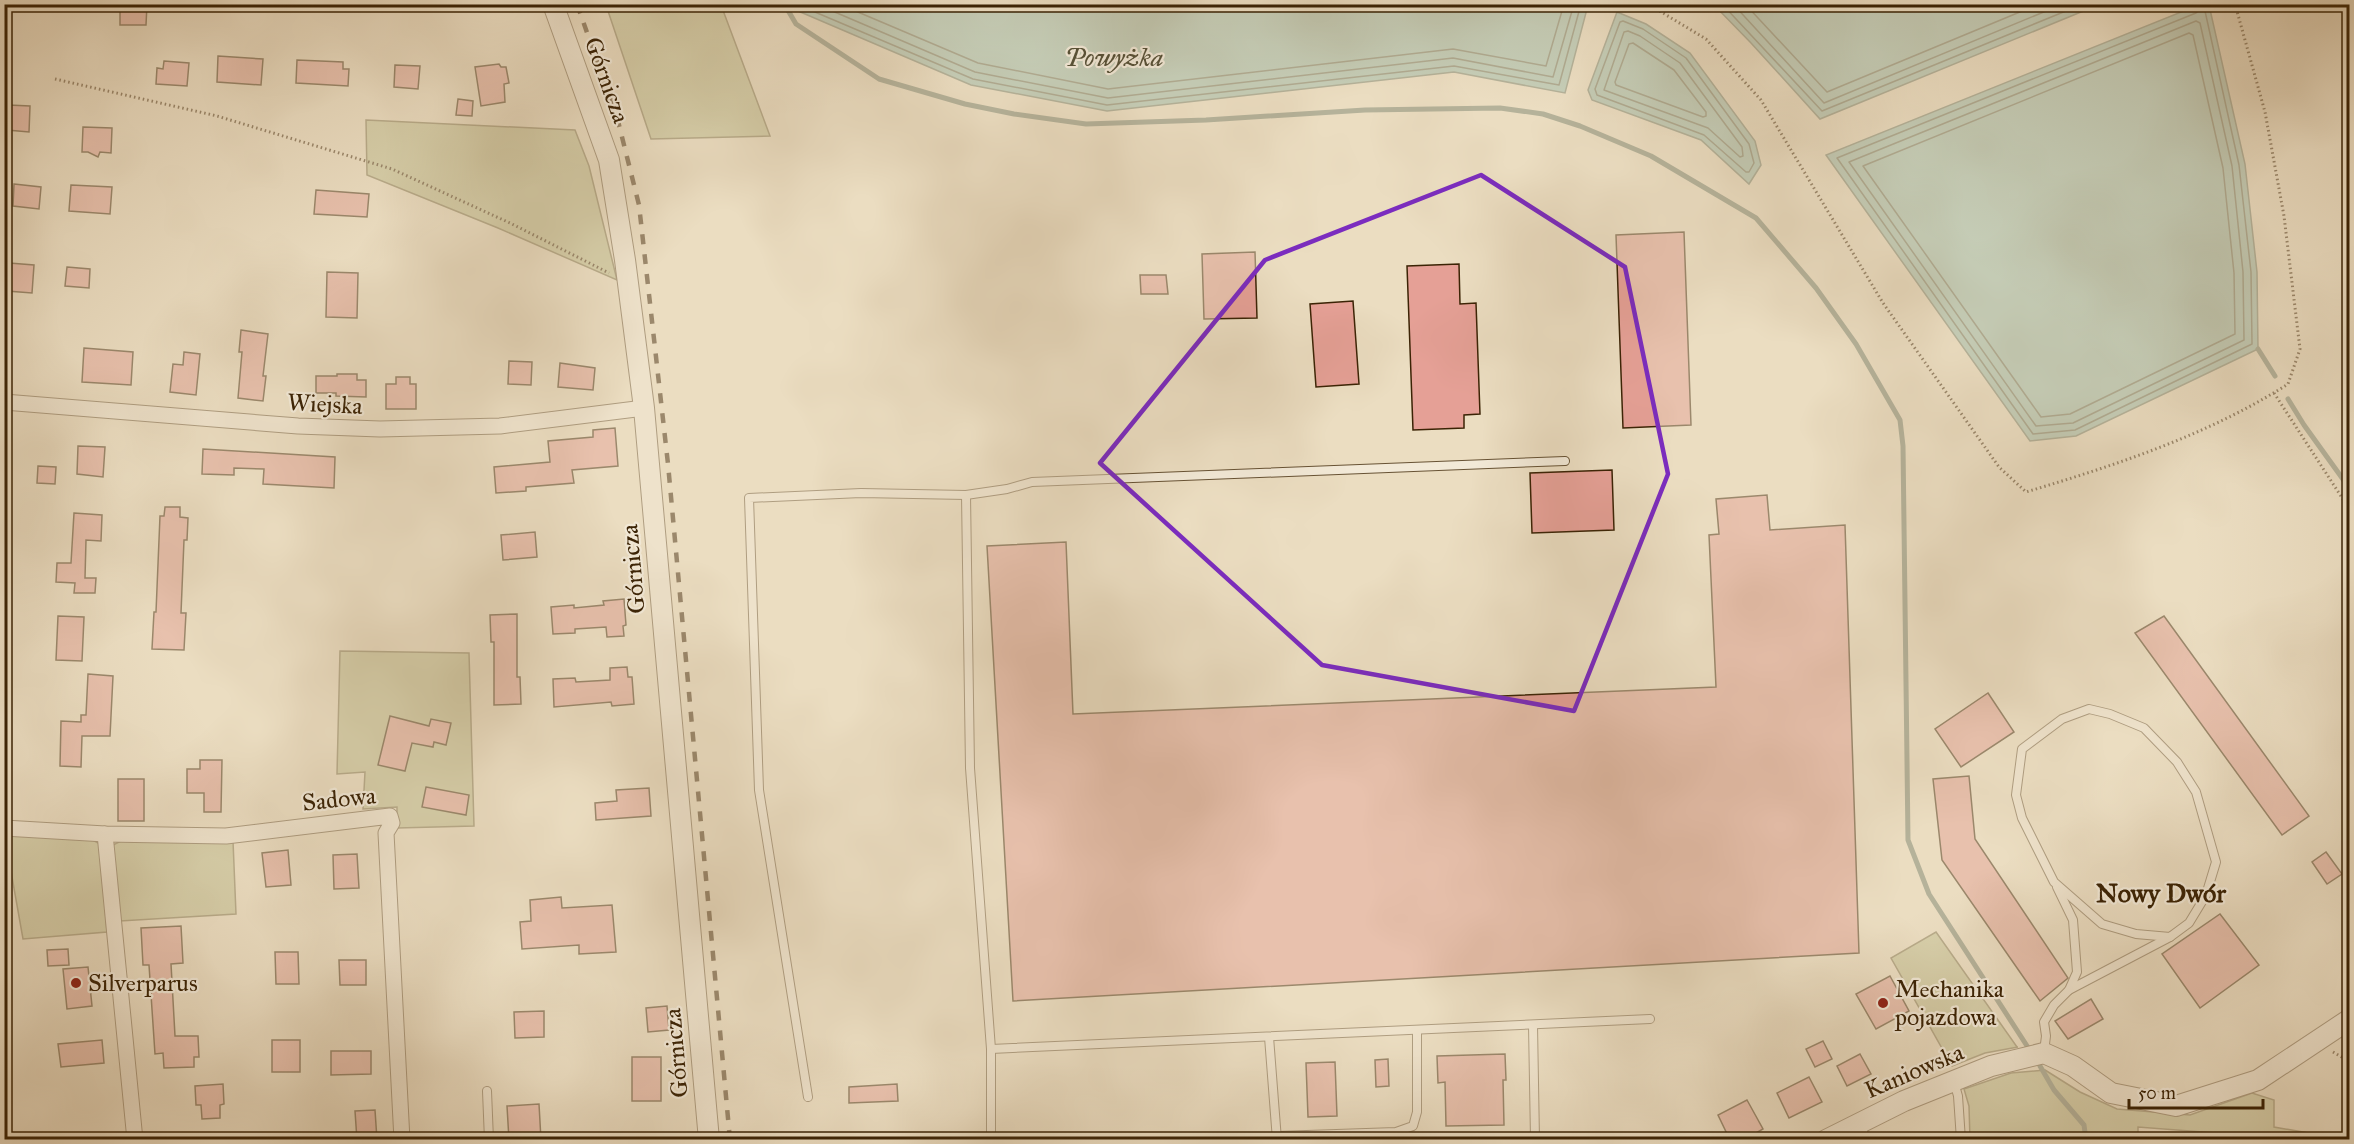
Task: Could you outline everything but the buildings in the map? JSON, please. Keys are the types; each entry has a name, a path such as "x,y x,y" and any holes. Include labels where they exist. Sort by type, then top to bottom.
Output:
{"street":[{"name":"Górnicza","path":"553,4 609,160 628,284 644,408 709,1140"},
{"name":"Wiejska","path":"4,402 298,426 380,429 500,426 644,408"},
{"name":"Sadowa","path":"4,828 105,834 226,836 390,816 392,823 386,833 402,1140"},
{"path":"105,834 135,1140"},
{"path":"2044,1053 2073,1066 2111,1094 2176,1106 2258,1080 2349,1019"},
{"name":"Kaniowska","path":"1826,1140 1863,1131 1953,1082 1991,1066 2044,1053"}],"lane":[{"path":"808,1097 759,790 749,498 861,494 966,495 1007,489 1032,482 1566,461"},
{"path":"966,495 970,768 991,1049 991,1140"},
{"path":"2044,1053 2046,1036 2044,1022 2054,1005 2069,990 2170,937 2189,923 2206,895 2216,862 2196,792 2177,762 2144,728 2110,714 2089,709 2062,719 2022,749 2016,795 2022,818 2073,920 2077,972 2069,990"},
{"path":"2054,882 2102,924 2136,934 2170,937"},
{"path":"991,1049 1650,1019"},
{"path":"1533,1025 1535,1140"},
{"path":"1269,1037 1277,1138 1369,1137 1413,1126 1418,1112 1418,1030"},
{"path":"1953,1082 1958,1096 1961,1140"},
{"path":"488,1090 489,1140"}],"path":[{"path":"1648,4 1706,39 1761,100 1883,303 1998,467 2026,492 2072,478 2207,429 2288,384 2300,349 2283,216 2265,112 2235,4"},
{"path":"55,79 218,117 392,169 580,256 628,284"},
{"path":"2274,393 2349,510"}],"highlighted area":[{"path":"1481,175 1625,267 1668,474 1574,711 1322,665 1100,463 1265,260"}],"shaded area":[{"path":"606,5 721,5 770,136 651,139"},
{"path":"366,120 575,130 589,166 617,280 498,228 367,175"},
{"path":"340,651 469,653 474,826 397,828 397,807 363,809 365,772 337,774"},
{"path":"4,832 89,838 100,844 107,932 23,939"},
{"path":"121,841 233,841 236,914 120,921 113,845"},
{"path":"1936,932 2018,1047 1985,1053 1952,1066 1891,958"},
{"path":"2045,1070 2080,1092 2117,1109 2190,1115 2252,1093 2274,1100 2274,1127 2320,1135 2330,1139 2261,1139 2138,1127 2138,1139 1970,1139 1969,1106 1964,1089 2011,1073"}],"water":[{"path":"2201,4 2209,5 2245,164 2257,272 2258,349 2076,436 2030,441 1826,155"},
{"name":"Powyżka","path":"784,5 1588,5 1565,93 1454,72 1107,111 971,85"},
{"path":"1714,5 2098,5 1820,119"},
{"path":"1617,12 1646,24 1690,53 1755,141 1761,165 1749,184 1701,140 1592,100 1588,90"}],"waterway":[{"path":"786,7 796,24 879,79 965,104 1014,114 1086,124 1206,120 1365,110 1500,108 1543,114 1580,126 1651,156 1756,218 1816,288 1856,344 1900,420 1903,446 1908,840 1929,894 2029,1049"},
{"path":"2258,349 2275,376"},
{"path":"2288,399 2350,489"},
{"path":"2040,1066 2054,1090 2084,1125 2086,1140"}],"railway":[{"path":"577,4 618,121 639,205 668,464 730,1140"}],"place":[{"name":"Silverparus","path":"76,983"},
{"name":"Mechanika pojazdowa","path":"1883,1003"}],"district":[{"name":"Nowy Dwór","path":"2161,893"}]}
